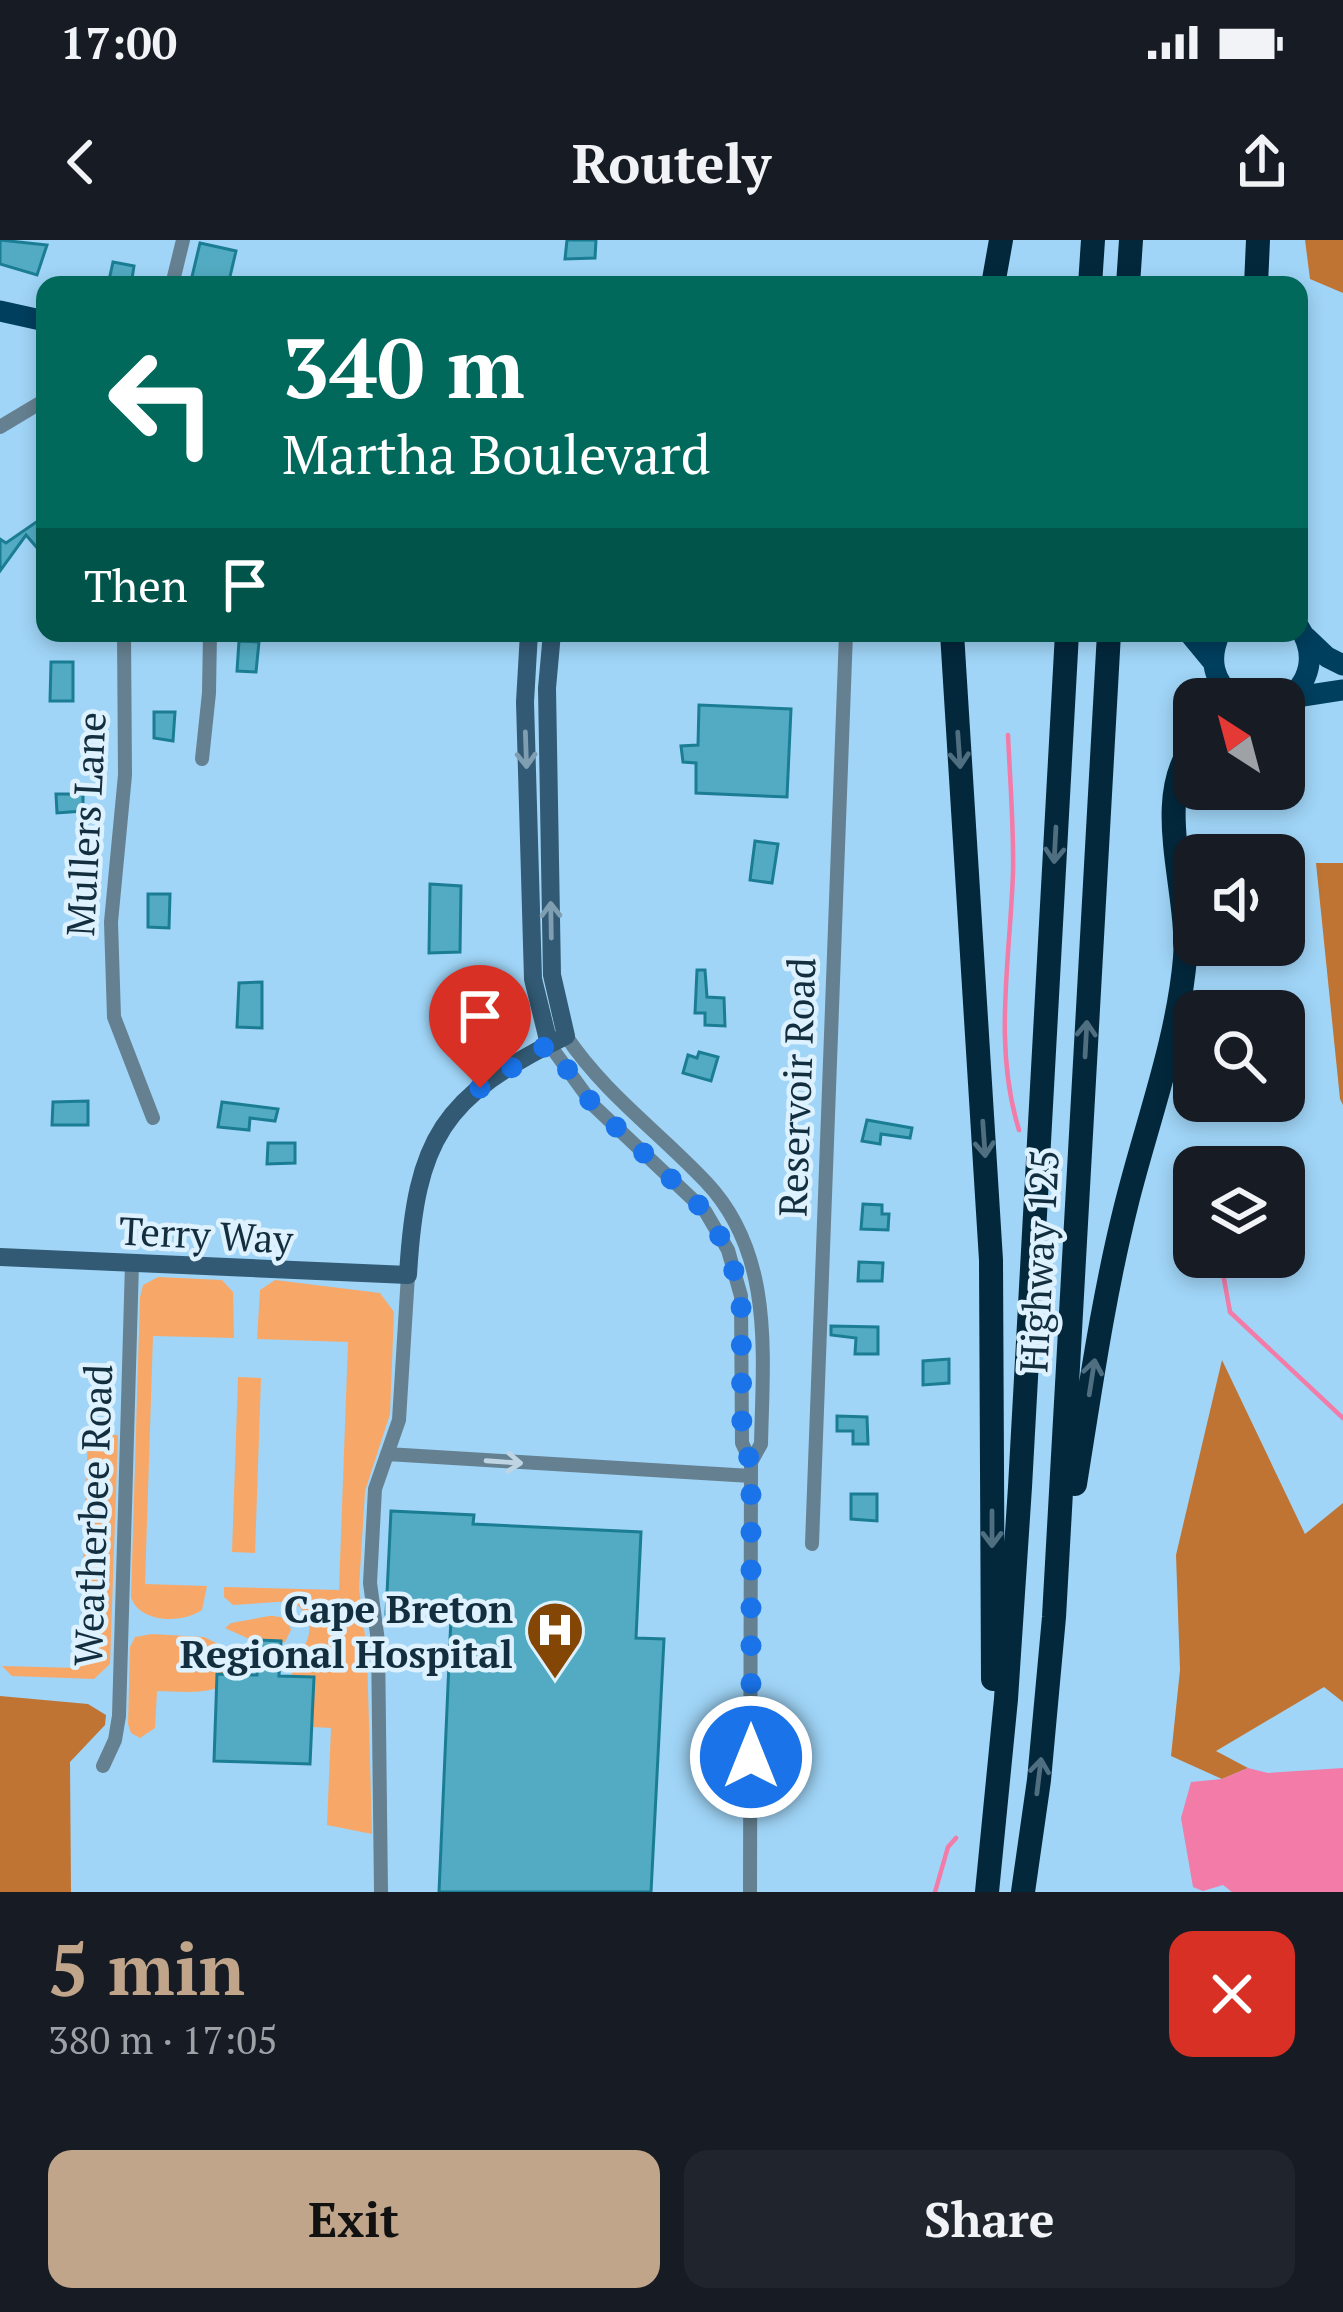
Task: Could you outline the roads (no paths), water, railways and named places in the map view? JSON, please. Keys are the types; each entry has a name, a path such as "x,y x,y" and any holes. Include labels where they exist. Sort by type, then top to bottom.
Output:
{"highway":[{"path":"994,276 1000,240"},
{"path":"1091,276 1093,240"},
{"path":"1128,276 1130,240"},
{"path":"1256,276 1258,240"},
{"path":"953,642 991,1260 994,1832"},
{"name":"Highway 125","path":"987,1892 1020,1487 1067,642"},
{"name":"Highway 125","path":"1023,1892 1040,1780 1054,1617 1108,646"},
{"path":"1054,1617 1108,1278 1181,987 1185,925 1175,810"}],"main road":[{"path":"0,311 36,319"},
{"path":"1308,638 1343,665"},
{"path":"1196,642 1213,662 1218,678"},
{"path":"1213,662 1218,642"},
{"path":"1304,642 1310,664 1304,678"},
{"path":"1305,696 1343,689"}],"street":[{"path":"174,276 183,240"},
{"path":"0,427 36,405"},
{"name":"Mullers Lane","path":"124,642 124,775 111,922 114,1017 153,1118"},
{"path":"202,759 210,642"},
{"path":"528,642 524,702 533,979 557,1040 594,1106 705,1211 728,1250 741,1296 742,1443 751,1469 750,1892"},
{"path":"551,642 547,688 557,1040"},
{"name":"Reservoir Road","path":"812,1544 846,642"},
{"path":"382,1892 378,1640 370,1583 374,1489 399,1420 416,1188 440,1130 480,1088 557,1040"},
{"name":"Terry Way","path":"0,1257 408,1275"},
{"name":"Weatherbee Road","path":"103,1766 119,1716 132,1263"},
{"path":"387,1454 751,1469"}],"waterway":[{"path":"1008,735 1013,873 1005,1035 1019,1130"},
{"path":"1224,1278 1230,1312 1343,1418"},
{"path":"935,1892 948,1847 956,1838"}],"place":[{"name":"Cape Breton Regional Hospital","path":"555,1681"}]}
